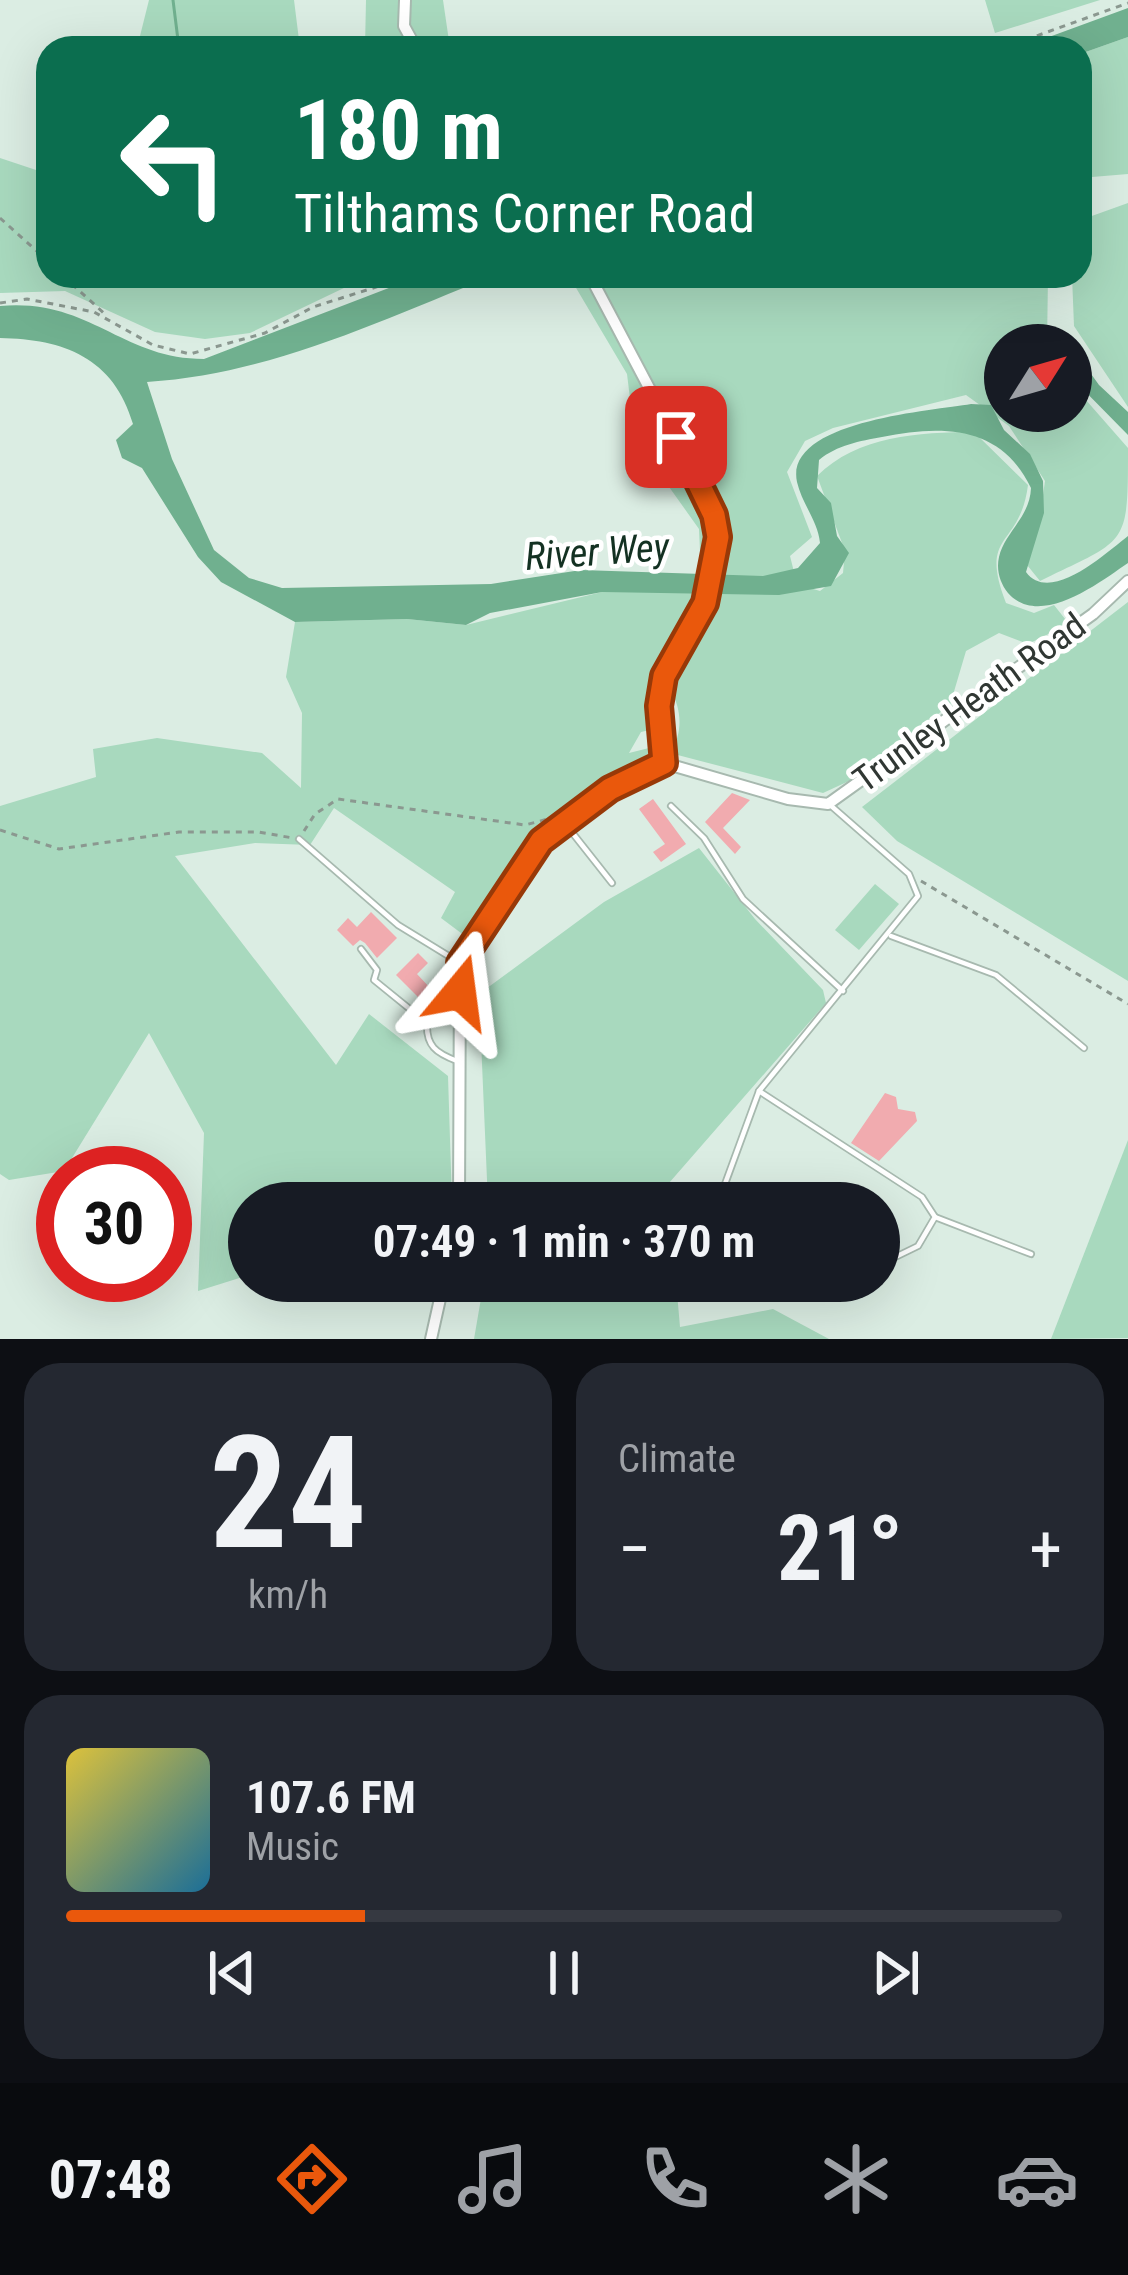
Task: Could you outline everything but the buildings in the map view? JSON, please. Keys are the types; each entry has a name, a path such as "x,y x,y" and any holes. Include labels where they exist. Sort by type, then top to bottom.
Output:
{"street":[{"path":"405,0 404,26 409,36"},
{"path":"459,1182 460,963 541,841 562,820 610,789 664,763 659,706 664,676 705,603 713,566 714,515 596,288"},
{"name":"Trunley Heath Road","path":"664,763 788,799 828,804 1093,614 1128,581"},
{"path":"431,1339 439,1302"}],"lane":[{"path":"726,1182 759,1090 891,936 918,896 909,874 828,804"},
{"path":"670,806 704,838 743,899 843,991"},
{"path":"562,820 612,884"},
{"path":"299,839 398,925 460,963"},
{"path":"891,936 996,975 1084,1048"},
{"path":"361,949 377,970 374,980 427,1023 426,1038 437,1054 457,1061"},
{"path":"759,1090 922,1197 935,1217 1030,1254"},
{"path":"900,1255 918,1246 935,1217"}],"path":[{"path":"1037,36 1128,4"},
{"path":"0,218 36,250"},
{"path":"76,288 111,321"},
{"path":"0,303 27,299 94,312 153,345 190,354 266,333 313,307 373,288"},
{"path":"0,830 59,849 179,832 258,832 299,839 315,814 338,799 525,825 562,820"},
{"path":"909,874 1128,1004"}],"shaded area":[{"path":"149,0 294,0 298,36 140,36"},
{"path":"366,0 443,0 448,36 365,36"},
{"path":"985,0 1100,0 995,33"},
{"path":"1128,8 1128,37 1092,50 1092,36 1052,36"},
{"path":"1128,37 1128,174 1092,177 1092,50"},
{"path":"0,158 36,170 36,288 344,288 250,333 205,339 155,332 65,291 0,293"},
{"path":"1128,203 1128,407 1092,353 1092,324 1074,324 1072,288 1092,288 1092,216"},
{"path":"389,288 463,288 281,357 147,382 172,459 214,550 249,578 282,588 491,584 581,570 763,576 798,568 820,543 797,482 799,461 813,445 864,423 971,404 984,405 984,432 1006,432 1030,454 1043,481 1044,513 1026,572 1036,581 1063,580 1128,536 1128,563 1070,599 1036,606 1021,603 1003,585 998,562 1031,488 1004,452 986,441 968,434 926,431 857,442 819,460 817,488 831,503 837,536 849,553 831,586 779,595 602,592 490,613 466,625 407,619 295,622 221,582 198,557 142,468 122,458 116,440 133,424 124,401 99,368 65,348 0,338 0,306 58,311 175,356 204,359"},
{"path":"576,288 1048,288 1047,324 984,324 984,408 966,395 833,428 805,441 787,472 812,537 790,556 797,584 820,591 843,573 845,551 817,476 833,463 890,439 974,432 1028,485 1024,505 996,563 1006,603 1034,613 1054,605 1069,624 1028,644 999,633 966,651 950,705 849,781 823,793 670,753 680,722 671,691 682,670 670,654 654,688 654,729 641,732 629,753 649,748 650,762 623,772 532,843 469,939 441,918 455,892 334,808 310,845 255,843 175,856 336,1065 369,1014 448,1076 451,1182 228,1182 228,1282 198,1291 204,1133 149,1033 79,1146 36,1146 36,1176 9,1180 0,1174 0,806 96,777 93,749 157,738 262,753 301,788 302,713 286,677 295,622 407,619 466,625 602,592 720,588 701,573 699,529 635,439 627,374"},
{"path":"1092,375 1128,412 1128,435 1092,398"},
{"path":"1092,407 1128,448 1127,505 1117,536 1091,556 1040,581 1023,560 1038,530 1045,481 1013,432 1092,432"},
{"path":"1128,602 1128,981 897,841 862,807"},
{"path":"699,848 755,919 823,990 826,1003 670,1182 487,1182 479,994 604,902"},
{"path":"875,884 899,904 859,950 835,930"},
{"path":"1128,1140 1128,1338 1051,1339"},
{"path":"480,1302 678,1302 680,1327 773,1309 829,1339 474,1339"}],"waterway":[{"path":"173,0 178,36"}],"route":[{"path":"460,992 460,963 541,841 610,789 645,768 664,763 659,706 664,676 705,603 718,537 714,515 676,437"}],"water label":[{"name":"River Wey","path":"597,551"}]}
